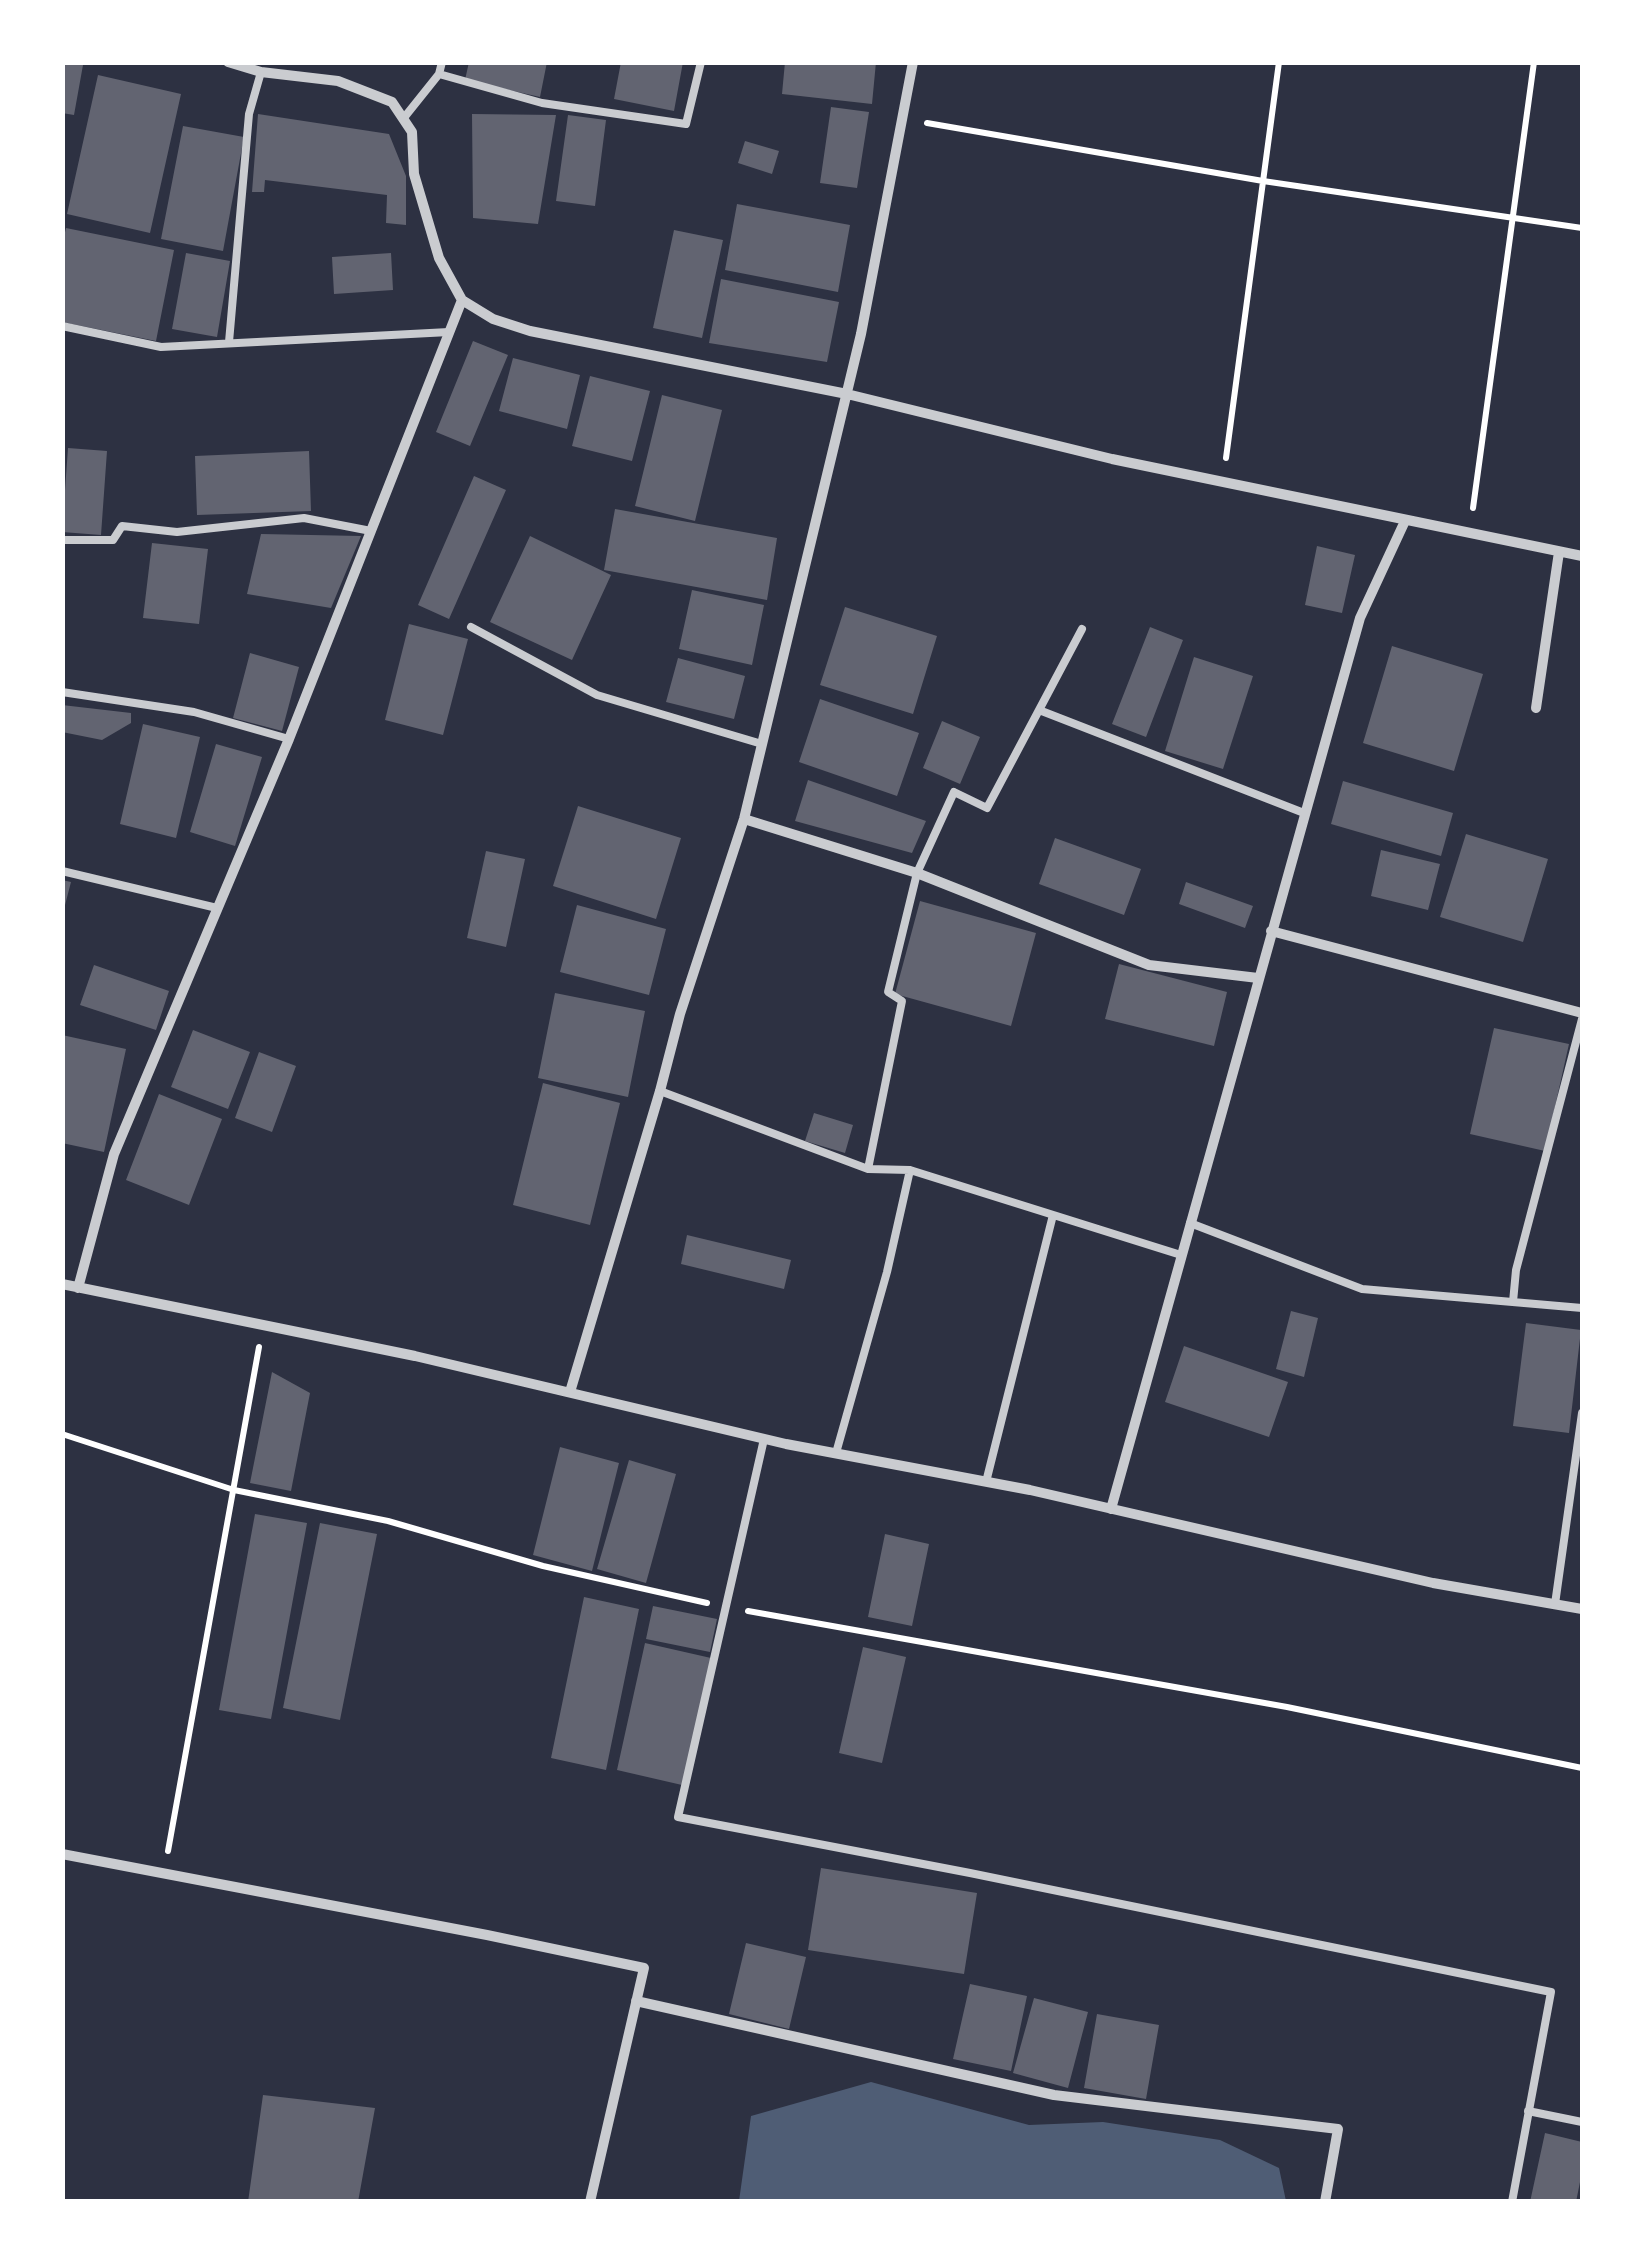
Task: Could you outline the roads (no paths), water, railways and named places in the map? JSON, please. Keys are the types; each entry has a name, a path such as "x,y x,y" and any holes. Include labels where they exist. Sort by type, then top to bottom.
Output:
{"street":[{"path":"228,62 261,72 338,82 392,102 412,132 414,174 439,258 462,300 493,319 530,331 847,394 1223,483 1582,556"},
{"path":"570,1392 680,1014 744,819 847,394 913,62"},
{"path":"78,1288 114,1154 289,738 462,300"},
{"path":"1111,1509 1360,618 1405,522"},
{"path":"1536,708 1559,552"},
{"path":"744,819 917,874 1150,965 1258,978"},
{"path":"1271,931 1582,1016"},
{"path":"62,1284 415,1356 764,1439 986,1482 1433,1583 1582,1609"},
{"path":"62,1854 644,1968 590,2202"},
{"path":"636,2001 1054,2095 1338,2129 1325,2202"}],"lane":[{"path":"403,119 438,74 442,62"},
{"path":"438,74 542,102 686,124 702,62"},
{"path":"228,342 249,114 261,72"},
{"path":"62,326 160,347 449,332"},
{"path":"62,540 112,540 122,526 177,532 304,518 371,530"},
{"path":"471,627 597,694 762,744"},
{"path":"868,1169 902,1000 888,992 917,874 954,792 987,808 1082,629"},
{"path":"62,692 194,712 289,738"},
{"path":"1039,710 1304,814"},
{"path":"62,871 217,908"},
{"path":"1513,1302 1516,1270 1582,1016"},
{"path":"660,1091 868,1169 910,1170 1181,1256"},
{"path":"836,1453 888,1272 910,1170"},
{"path":"986,1482 1053,1215"},
{"path":"1190,1222 1362,1289 1582,1308"},
{"path":"1554,1604 1582,1413"},
{"path":"764,1439 678,1818 970,1873 1550,1992 1512,2202"},
{"path":"1528,2111 1582,2122"}],"water":[{"path":"871,2082 1029,2125 1103,2122 1220,2140 1279,2168 1286,2201 739,2201 751,2116"}]}
